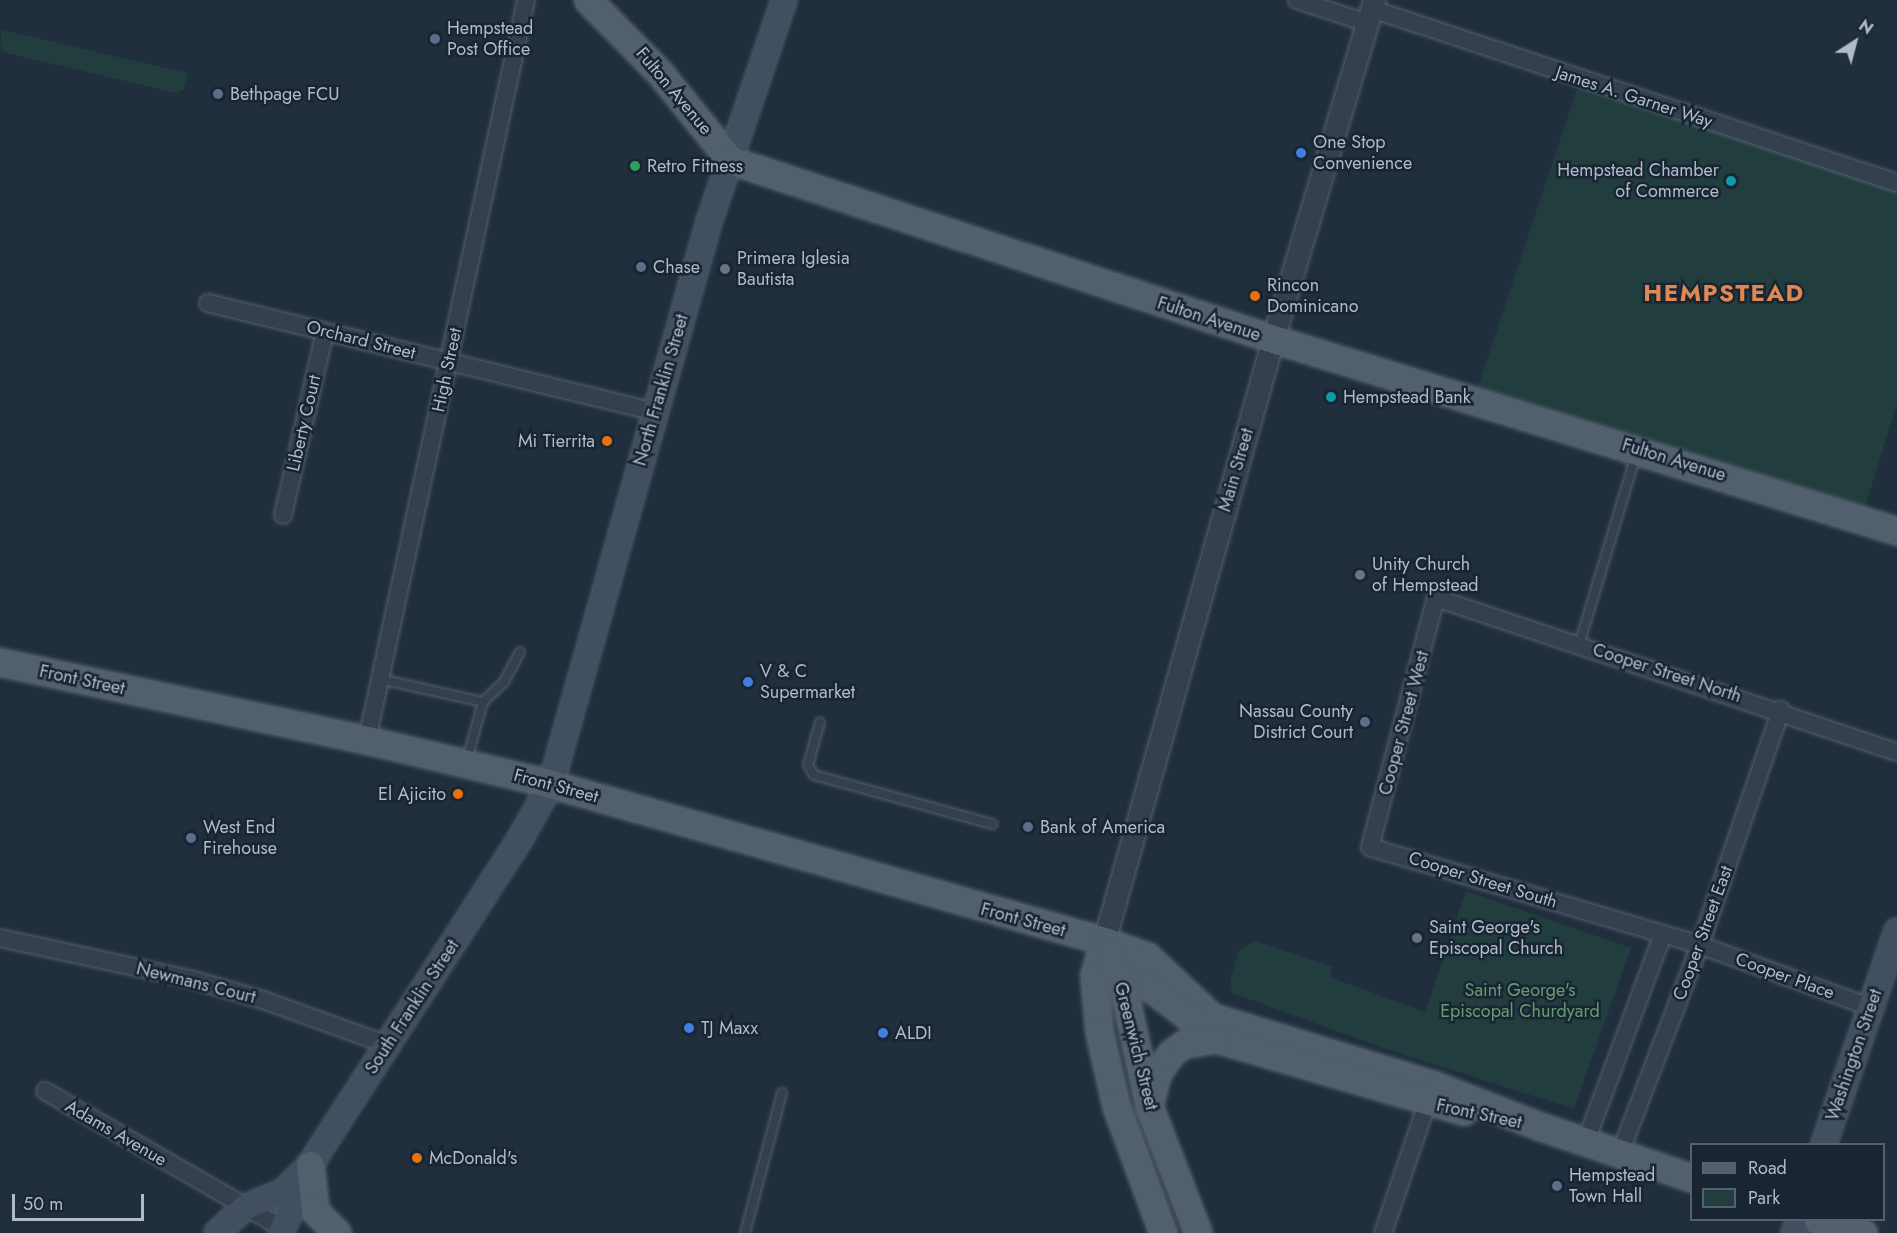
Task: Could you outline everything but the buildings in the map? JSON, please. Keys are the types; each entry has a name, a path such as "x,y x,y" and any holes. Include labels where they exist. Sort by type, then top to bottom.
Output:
{"main road":[{"name":"Fulton Avenue","path":"588,0 660,73 730,160 1273,339 1638,449 1897,531"},
{"name":"North Franklin Street","path":"551,784 655,412 730,160 784,0"},
{"name":"Front Street","path":"0,662 367,740 551,784 1104,941 1147,956 1212,1017 1431,1094"},
{"name":"South Franklin Street","path":"281,1231 310,1165 551,784"},
{"name":"Washington Street","path":"1824,1143 1897,931"},
{"name":"Front Street","path":"1104,941 1148,986 1217,1039 1431,1094 1539,1126 1690,1177"},
{"name":"Greenwich Street","path":"1104,941 1125,995 1149,1106 1198,1233"},
{"name":"Greenwich Street","path":"1104,941 1094,975 1099,1031 1116,1106 1163,1233"},
{"path":"1149,1106 1157,1074 1171,1053 1184,1044 1217,1039"},
{"path":"217,1233 244,1208 284,1191 310,1165"},
{"path":"310,1165 315,1210 337,1233"},
{"path":"1821,1221 1863,1233"}],"street":[{"name":"High Street","path":"367,740 526,0"},
{"name":"James A. Garner Way","path":"1297,0 1371,11 1897,183"},
{"name":"Main Street","path":"1104,941 1273,339 1371,11"},
{"name":"Orchard Street","path":"208,303 655,412"},
{"name":"Liberty Court","path":"283,515 325,332"},
{"name":"Cooper Street North","path":"1436,598 1781,710 1897,752"},
{"name":"Cooper Street West","path":"1370,847 1436,598"},
{"name":"Cooper Street East","path":"1620,1153 1700,945 1781,710"},
{"name":"Cooper Street South","path":"1370,847 1700,945"},
{"name":"Cooper Street East","path":"1586,1142 1663,934"},
{"name":"Newmans Court","path":"0,938 190,980 263,1000 388,1045"},
{"name":"Cooper Place","path":"1700,945 1870,1006"},
{"name":"Adams Avenue","path":"45,1091 281,1231"},
{"path":"1383,1233 1431,1094"}],"lane":[{"path":"1579,645 1638,449"},
{"path":"466,764 483,702 504,682 520,652"},
{"path":"380,679 483,702"},
{"path":"820,722 808,765 814,775 992,825"},
{"path":"745,1233 782,1093"}],"green space":[{"path":"2,30 188,73 184,89 176,93 6,53 0,47"},
{"path":"1580,80 1897,182 1897,404 1861,520 1474,399"},
{"name":"Saint George's Episcopal Churdyard","path":"1466,891 1631,948 1574,1109 1386,1049 1232,993 1230,980 1239,950 1255,941 1333,967 1330,977 1425,1012"}],"place":[{"name":"Hempstead Post Office","path":"435,39"},
{"name":"Bethpage FCU","path":"218,94"},
{"name":"One Stop Convenience","path":"1301,153"},
{"name":"Retro Fitness","path":"635,166"},
{"name":"Hempstead Chamber of Commerce","path":"1731,181"},
{"name":"Chase","path":"641,267"},
{"name":"Primera Iglesia Bautista","path":"725,269"},
{"name":"Rincon Dominicano","path":"1255,296"},
{"name":"Hempstead Bank","path":"1331,397"},
{"name":"Mi Tierrita","path":"607,441"},
{"name":"Unity Church of Hempstead","path":"1360,575"},
{"name":"V & C Supermarket","path":"748,682"},
{"name":"Nassau County District Court","path":"1365,722"},
{"name":"El Ajicito","path":"458,794"},
{"name":"Bank of America","path":"1028,827"},
{"name":"West End Firehouse","path":"191,838"},
{"name":"Saint George's Episcopal Church","path":"1417,938"},
{"name":"TJ Maxx","path":"689,1028"},
{"name":"ALDI","path":"883,1033"},
{"name":"McDonald's","path":"417,1158"},
{"name":"Hempstead Town Hall","path":"1557,1186"}],"district":[{"name":"HEMPSTEAD","path":"1724,293"}]}
